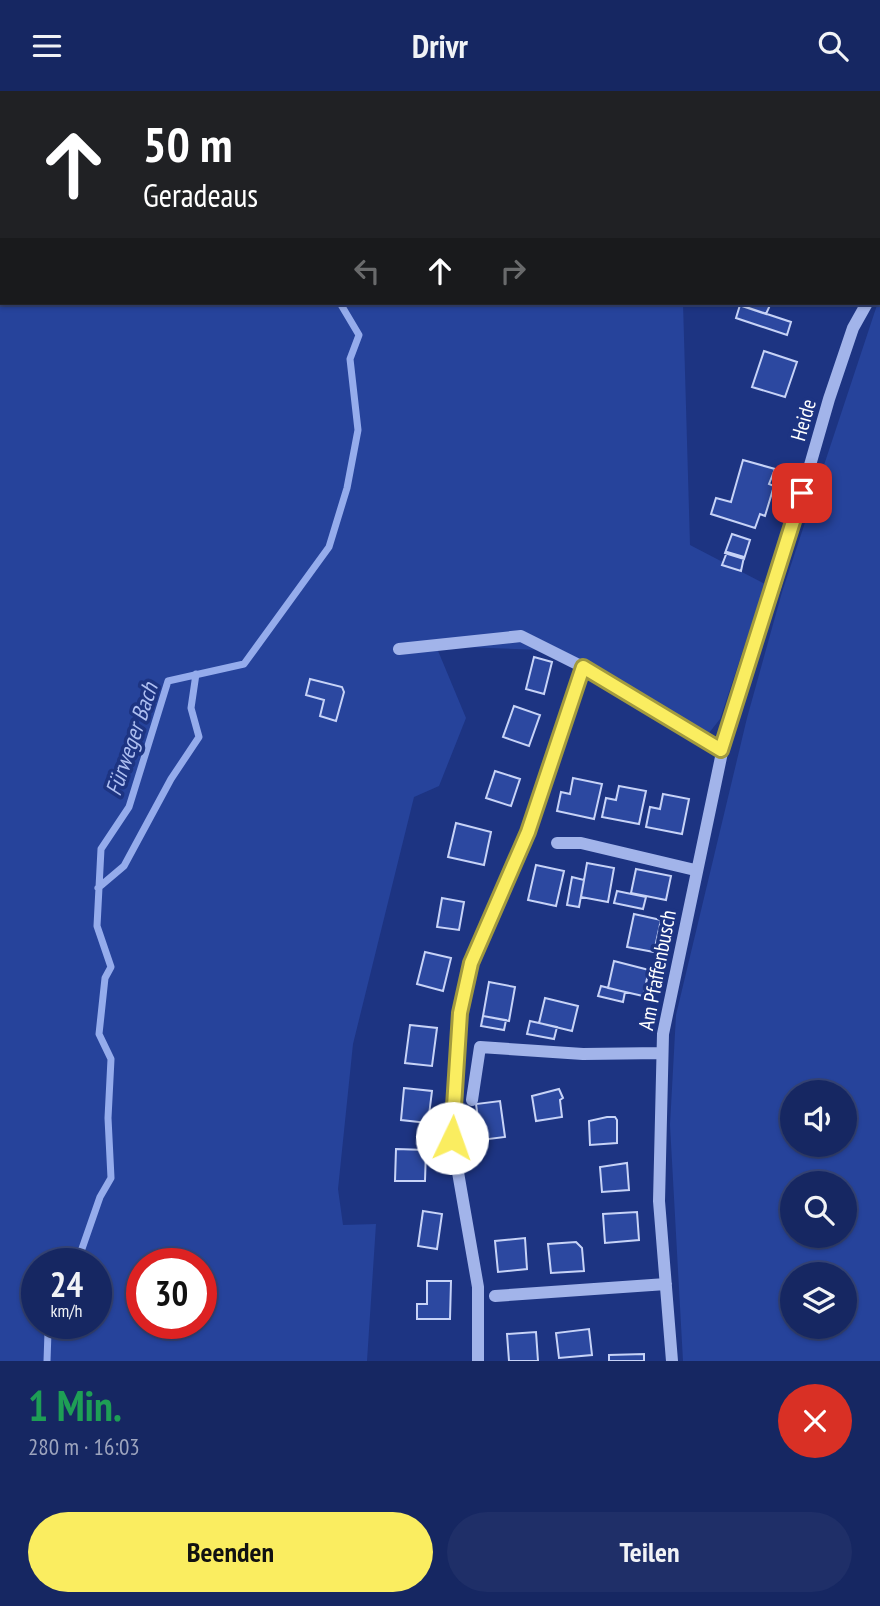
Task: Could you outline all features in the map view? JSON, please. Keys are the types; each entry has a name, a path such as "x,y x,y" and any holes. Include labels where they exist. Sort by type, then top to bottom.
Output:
{"street":[{"name":"Heide","path":"721,750 775,587 829,399 853,328 866,305"},
{"path":"399,649 521,636 583,667 721,750"},
{"path":"478,1361 478,1287 452,1138 460,1013 471,963 528,832 583,667"},
{"name":"Am Pfaffenbusch","path":"672,1361 659,1201 663,1034 721,750"},
{"path":"557,843 581,843 695,870"},
{"path":"472,1100 480,1047 583,1053 662,1053"},
{"path":"495,1296 666,1285"}],"shaded area":[{"path":"0,305 683,305 690,545 765,584 720,719 709,733 542,650 436,646 466,718 439,786 414,797 353,1044 338,1189 343,1225 376,1224 367,1361 0,1361"},
{"path":"877,305 880,305 880,1361 683,1361 670,1125 676,1015 747,718 782,592"}],"building":[{"path":"739,305 770,305 766,314"},
{"path":"740,305 791,322 787,335 736,318"},
{"path":"764,351 797,362 785,397 752,387"},
{"path":"743,460 775,469 769,484 774,486 765,516 760,514 755,528 711,514 716,498 731,502"},
{"path":"732,534 750,540 744,559 725,553"},
{"path":"727,552 744,557 741,571 722,565"},
{"path":"534,657 552,662 544,694 526,689"},
{"path":"310,679 342,687 344,692 336,721 320,716 324,700 306,695"},
{"path":"514,706 540,715 529,746 503,737"},
{"path":"495,771 520,779 511,806 486,798"},
{"path":"573,778 602,784 594,819 557,811 561,792 570,794"},
{"path":"619,786 646,791 639,824 602,817 606,798 616,800"},
{"path":"663,794 689,799 682,834 646,827 650,807 660,809"},
{"path":"456,823 491,832 484,865 448,857"},
{"path":"587,863 614,868 608,902 581,897"},
{"path":"536,865 564,871 556,906 528,900"},
{"path":"636,869 671,876 666,900 631,893"},
{"path":"572,877 584,880 579,907 567,905"},
{"path":"617,891 646,897 643,909 614,903"},
{"path":"442,898 464,902 459,930 437,927"},
{"path":"634,914 661,920 654,952 627,947"},
{"path":"425,952 451,958 443,991 417,984"},
{"path":"614,961 649,970 643,996 608,988"},
{"path":"489,982 515,987 509,1021 483,1016"},
{"path":"601,986 625,992 623,1002 598,996"},
{"path":"545,998 578,1006 572,1031 539,1023"},
{"path":"483,1016 506,1020 504,1030 481,1026"},
{"path":"530,1021 557,1027 554,1039 527,1034"},
{"path":"410,1025 437,1028 432,1066 405,1063"},
{"path":"404,1088 432,1091 428,1123 401,1120"},
{"path":"559,1089 563,1098 560,1100 562,1117 536,1121 532,1096"},
{"path":"500,1101 505,1137 481,1140 476,1104"},
{"path":"615,1117 617,1120 617,1143 590,1145 589,1121"},
{"path":"478,1121 482,1150 471,1151 468,1123"},
{"path":"396,1149 426,1150 425,1181 395,1181"},
{"path":"627,1163 629,1190 602,1192 600,1167"},
{"path":"423,1211 442,1214 437,1249 418,1246"},
{"path":"637,1212 639,1240 605,1243 603,1214"},
{"path":"525,1238 527,1269 498,1272 495,1241"},
{"path":"576,1242 582,1248 584,1271 551,1273 548,1244"},
{"path":"427,1281 451,1281 450,1319 417,1319 417,1304 427,1304"},
{"path":"589,1329 592,1355 559,1358 556,1333"},
{"path":"536,1332 538,1361 509,1361 507,1334"},
{"path":"644,1354 644,1361 609,1361 609,1355"}],"waterway":[{"name":"Fürweger Bach","path":"82,1248 100,1197 111,1178 108,1118 111,1059 99,1034 105,978 111,967 97,926 101,849 129,807 168,681 244,664 329,547 347,488 358,430 350,359 359,335 341,305"},
{"path":"98,888 124,866 171,779 199,737 191,708 196,674"},
{"name":"Fürweger Bach","path":"47,1361 48,1339"}],"route":[{"path":"452,1138 460,1013 471,963 528,832 583,667 662,717 721,750 729,719 775,587 802,493"}]}
